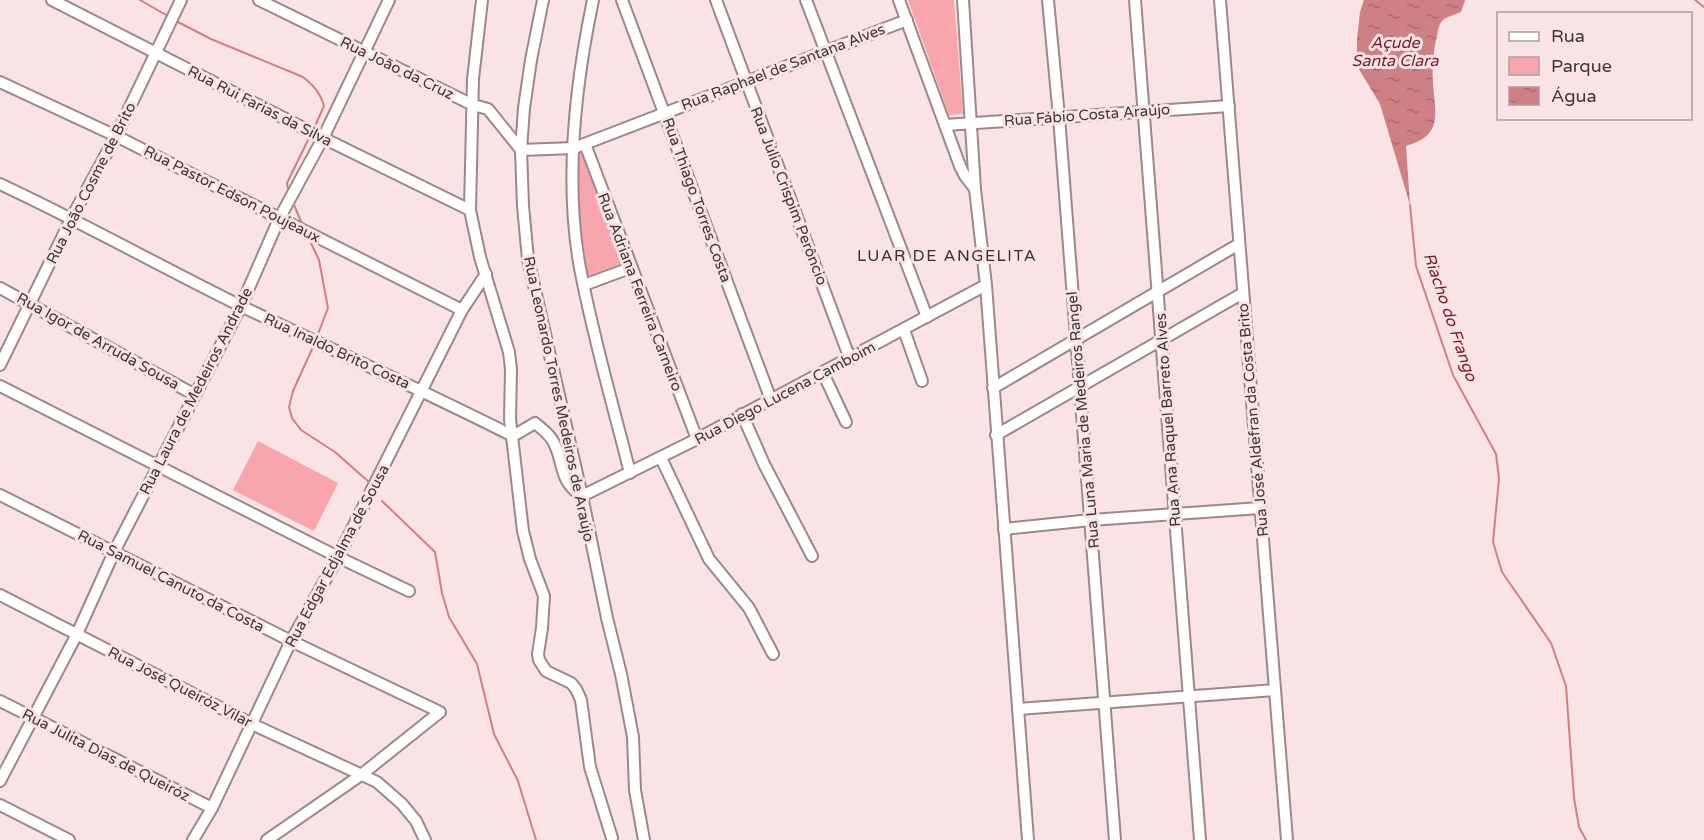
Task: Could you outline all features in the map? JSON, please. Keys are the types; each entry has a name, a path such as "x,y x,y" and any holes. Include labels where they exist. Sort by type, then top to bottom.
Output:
{"street":[{"name":"Rua Rui Farias da Silva","path":"52,0 470,210"},
{"name":"Rua João Cosme de Brito","path":"0,365 182,0"},
{"name":"Rua João da Cruz","path":"259,0 473,105 488,109 522,150"},
{"name":"Rua Laura de Medeiros Andrade","path":"0,781 77,634 114,552 241,306 279,219 323,138 389,0"},
{"name":"Rua Leonardo Torres Medeiros de Araújo","path":"543,0 524,108 523,206 528,259 582,496 606,618 621,674 633,737 635,790 645,840"},
{"path":"593,0 584,40 576,101 574,148 576,230 580,267 630,473"},
{"name":"Rua Thiago Torres Costa","path":"622,0 771,400"},
{"name":"Rua Júlio Crispim Perôncio","path":"716,0 850,359"},
{"path":"806,0 927,317"},
{"path":"899,0 960,166 975,189"},
{"path":"963,0 975,189 986,285 1028,840"},
{"name":"Rua Luna Maria de Medeiros Rangel","path":"1048,0 1115,840"},
{"name":"Rua Ana Raquel Barreto Alves","path":"1135,0 1200,840"},
{"name":"Rua José Aldefran da Costa Brito","path":"1221,0 1287,840"},
{"path":"478,1 473,79 470,210 475,236 509,352 510,419 526,545 544,596 538,648 539,660 546,671 571,683 581,700 590,767 612,838"},
{"name":"Rua Raphael de Santana Alves","path":"522,150 574,148 907,20"},
{"name":"Rua Pastor Edson Poujeaux","path":"0,82 116,136 462,310"},
{"name":"Rua Fábio Costa Araújo","path":"945,125 1229,106"},
{"name":"Rua Adriana Ferreira Carneiro","path":"585,144 630,268 697,439"},
{"name":"Rua Inaldo Brito Costa","path":"0,184 72,217 241,306 513,436"},
{"path":"993,388 1239,244"},
{"path":"584,285 630,268"},
{"name":"Rua Edgar Edjalma de Sousa","path":"193,840 212,808 291,641 338,557 462,310 486,274"},
{"name":"Rua Diego Lucena Camboim","path":"582,496 661,458 986,285"},
{"name":"Rua Igor de Arruda Sousa","path":"0,288 195,395"},
{"path":"996,435 1243,293"},
{"path":"904,330 922,381"},
{"path":"823,373 846,422"},
{"path":"0,386 409,591"},
{"path":"742,414 764,464 812,556"},
{"path":"513,436 535,423 550,436 555,444 565,480 582,496"},
{"path":"661,458 709,559 749,608 773,654"},
{"name":"Rua Samuel Canuto da Costa","path":"0,495 291,641 440,712 362,775"},
{"path":"1005,529 1175,513 1260,508"},
{"name":"Rua José Queiróz Vilar","path":"0,595 252,724 377,782 416,820 425,840"},
{"path":"1018,709 1275,690"},
{"name":"Rua Julita Dias de Queiróz","path":"0,701 212,808"},
{"path":"267,840 362,775"},
{"path":"0,805 69,840"}],"green space":[{"path":"908,0 954,0 963,114 949,115"},
{"path":"581,152 623,263 588,276 578,195"},
{"path":"258,441 338,483 314,531 233,490"}],"water":[{"name":"Açude Santa Clara","path":"1364,0 1465,0 1461,12 1444,19 1438,29 1433,60 1435,114 1432,129 1427,136 1406,146 1410,205 1380,104 1357,66 1357,39 1360,12"}],"waterway":[{"path":"140,0 166,15"},
{"path":"1695,0 1704,7"},
{"path":"176,21 211,39 303,77 316,89 324,106 315,126"},
{"path":"289,194 287,183 309,138"},
{"path":"294,205 302,224"},
{"name":"Riacho do Frango","path":"1410,205 1416,266 1453,375 1496,454 1499,479 1493,542 1502,572 1551,643 1566,686 1574,798 1579,827 1586,840"},
{"path":"310,241 319,260 328,308 318,334"},
{"path":"313,347 293,391 289,407 292,418 301,430 335,452 369,482"},
{"path":"382,501 435,552 449,617 477,664 494,734 518,781 536,840"}],"district":[{"name":"LUAR DE ANGELITA","path":"947,256"}]}
